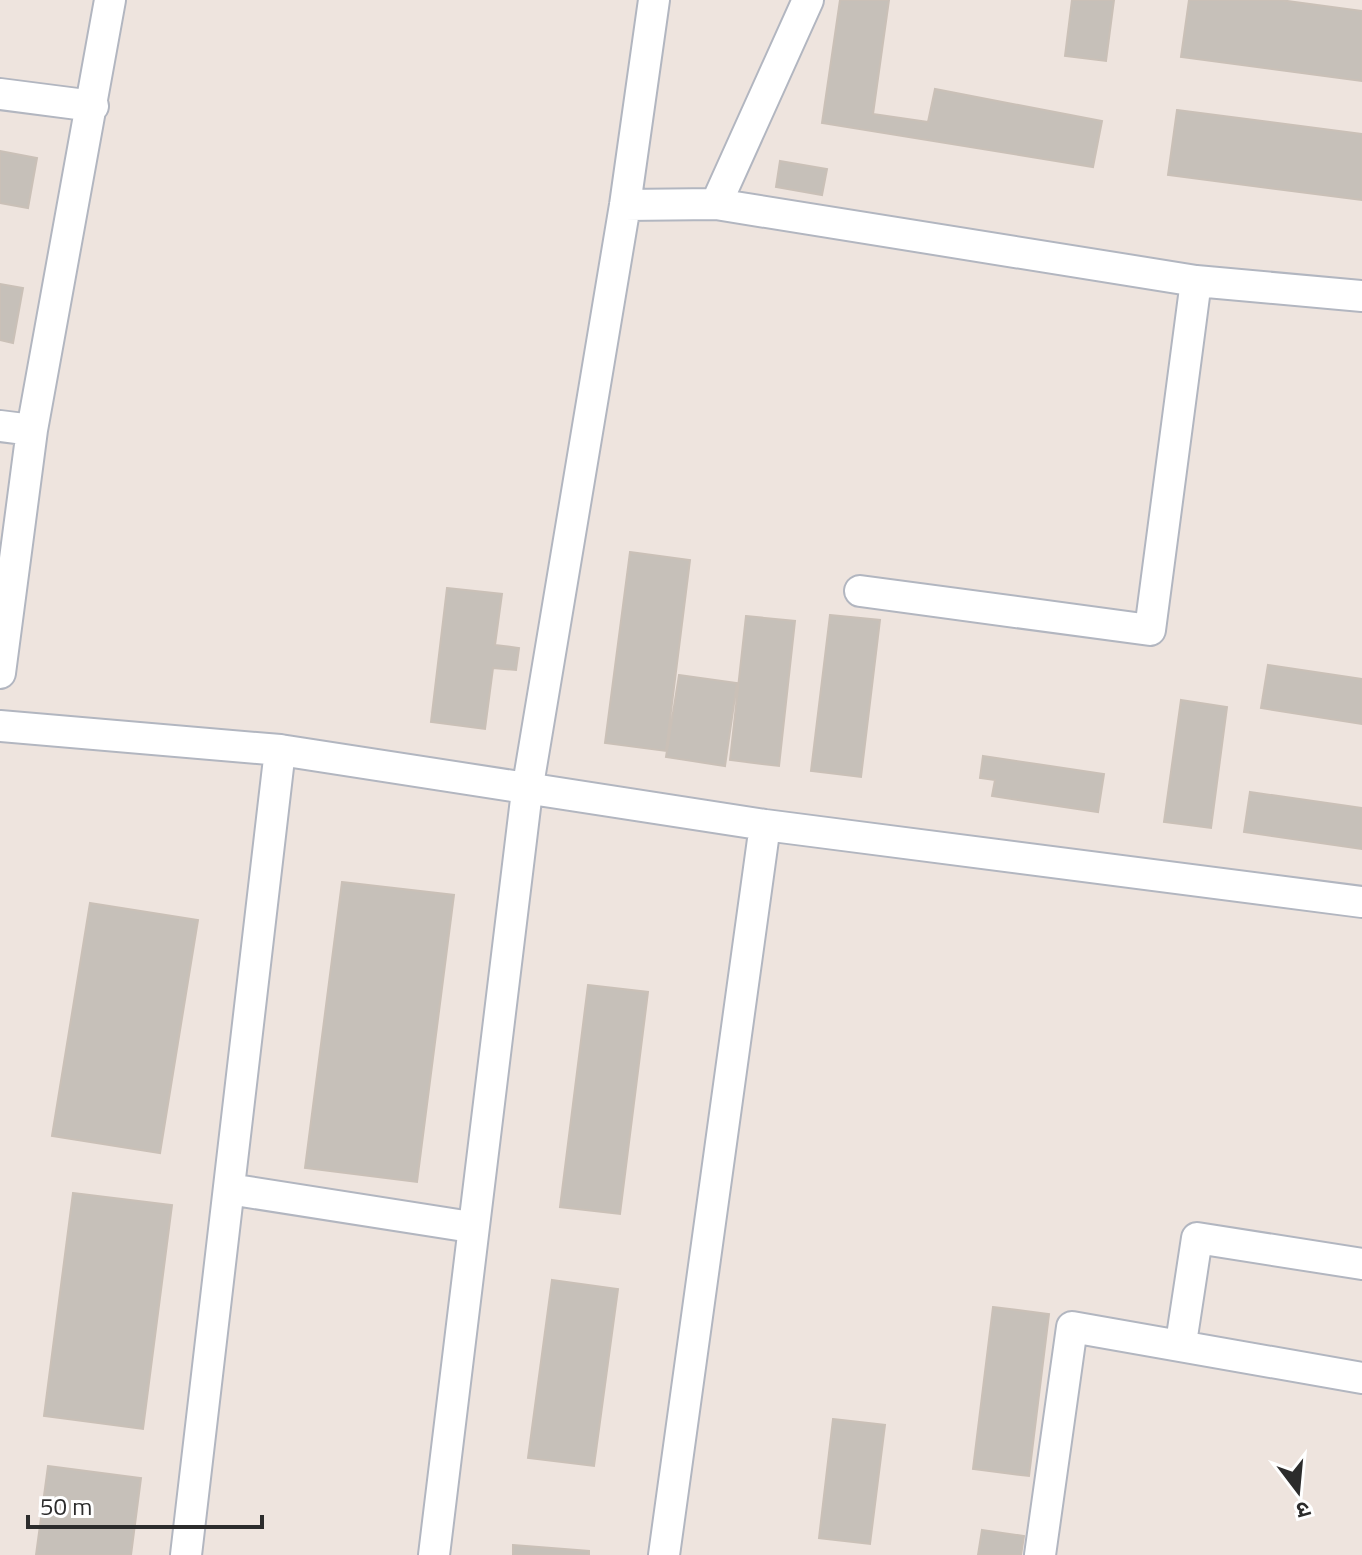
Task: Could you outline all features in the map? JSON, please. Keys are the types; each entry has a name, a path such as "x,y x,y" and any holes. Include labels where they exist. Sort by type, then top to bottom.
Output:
{"street":[{"path":"0,673 32,430 110,0"},
{"path":"434,1555 471,1227 527,791 625,205 654,0"},
{"path":"716,204 808,0"},
{"path":"0,94 93,106"},
{"path":"625,205 716,204 1196,281 1362,296"},
{"path":"860,591 1150,630 1196,281"},
{"path":"0,426 32,430"},
{"path":"0,726 280,750 527,791 765,825 1362,902"},
{"path":"186,1555 280,750"},
{"path":"664,1555 765,825"},
{"path":"229,1189 471,1227"},
{"path":"1181,1343 1197,1238 1362,1264"},
{"path":"1040,1555 1072,1327 1181,1343 1362,1378"}],"building":[{"path":"840,0 889,0 873,114 928,122 935,89 1102,121 1093,167 822,123"},
{"path":"1072,0 1114,0 1106,61 1065,56"},
{"path":"1189,0 1280,0 1362,11 1362,81 1181,57"},
{"path":"1177,110 1362,134 1362,200 1168,175"},
{"path":"0,151 37,158 28,208 0,203"},
{"path":"780,161 827,169 822,195 776,187"},
{"path":"0,284 23,288 13,343 0,340"},
{"path":"630,552 690,560 666,751 605,743"},
{"path":"447,588 502,594 495,645 519,648 516,670 493,668 485,729 431,722"},
{"path":"830,615 880,620 861,777 811,771"},
{"path":"746,616 795,621 779,766 730,760"},
{"path":"1268,665 1362,679 1362,724 1261,708"},
{"path":"679,675 737,683 725,766 666,757"},
{"path":"1181,700 1227,707 1211,828 1164,822"},
{"path":"983,756 1104,774 1098,812 992,796 995,780 980,778"},
{"path":"1250,792 1362,808 1362,849 1244,832"},
{"path":"342,882 454,895 417,1182 305,1168"},
{"path":"90,903 198,920 160,1153 52,1136"},
{"path":"588,985 648,992 620,1214 560,1207"},
{"path":"73,1193 172,1205 143,1429 44,1416"},
{"path":"552,1280 618,1289 594,1466 528,1458"},
{"path":"993,1307 1049,1314 1029,1476 973,1469"},
{"path":"833,1419 885,1425 870,1544 819,1538"},
{"path":"48,1466 141,1478 131,1555 36,1555"},
{"path":"982,1530 1024,1536 1021,1555 978,1555"},
{"path":"513,1545 589,1551 589,1555 513,1555"}]}
